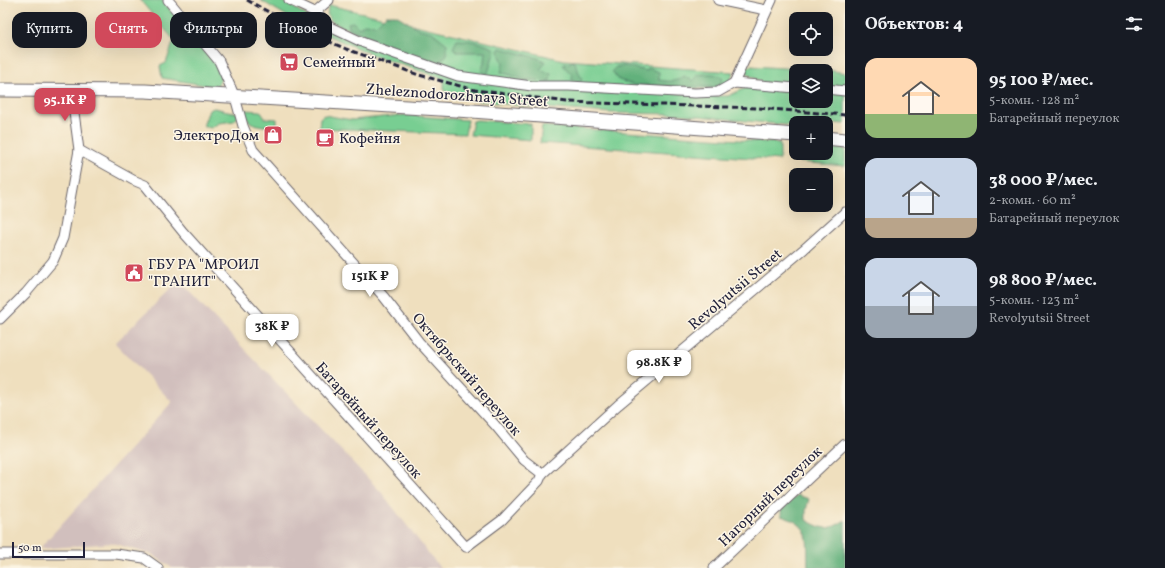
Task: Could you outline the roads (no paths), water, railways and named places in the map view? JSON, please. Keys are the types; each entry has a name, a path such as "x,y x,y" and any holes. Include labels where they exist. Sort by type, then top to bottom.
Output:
{"main road":[{"name":"Zheleznodorozhnaya Street","path":"0,90 145,91 472,111 789,134"},
{"path":"833,139 845,140"}],"street":[{"path":"168,0 219,61 235,97"},
{"name":"Zheleznodorozhnaya Street","path":"289,0 315,12"},
{"path":"315,12 329,0"},
{"path":"718,0 766,10"},
{"path":"734,84 766,10 772,0"},
{"name":"Zheleznodorozhnaya Street","path":"332,28 364,43 458,76 532,86 695,93 718,92 734,84 789,88"},
{"path":"0,319 26,293 53,260 63,238 79,150 71,90"},
{"path":"833,90 845,91"},
{"name":"Октябрьский переулок","path":"235,97 243,126 253,150 384,298 419,342 524,460 542,474"},
{"name":"Батарейный переулок","path":"79,150 133,180 145,185 193,244 466,547"},
{"name":"Revolyutsii Street","path":"466,547 502,520 539,481 542,474 618,405 804,249 845,212"},
{"name":"Нагорный переулок","path":"714,568 845,444"},
{"path":"0,554 116,554 144,558 158,568"}],"railway":[{"path":"247,0 292,25 346,49 419,75 475,90 567,102 758,108 845,115"}],"place":[{"name":"Семейный","path":"289,62"},
{"name":"ЭлектроДом","path":"273,135"},
{"name":"Кофейня","path":"325,138"},
{"name":"ГБУ РА \"МРОИЛ \"ГРАНИТ\"","path":"134,273"}]}
